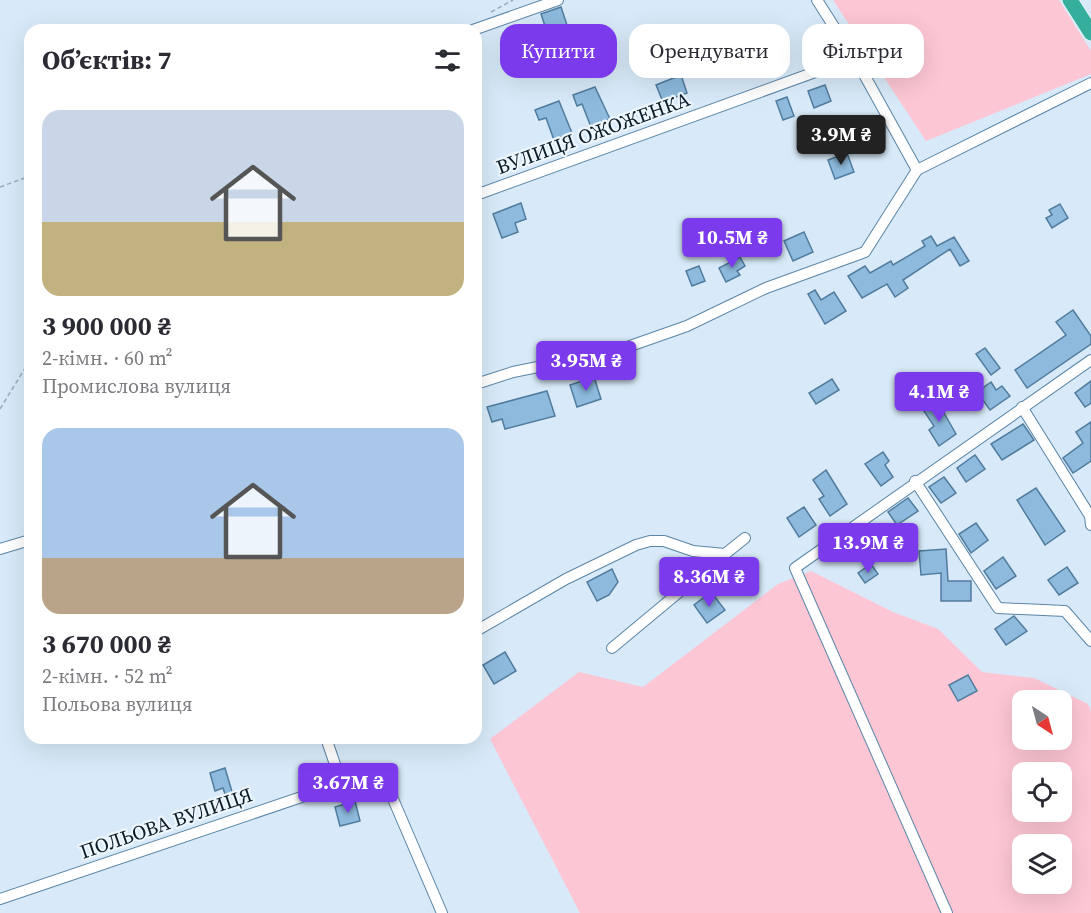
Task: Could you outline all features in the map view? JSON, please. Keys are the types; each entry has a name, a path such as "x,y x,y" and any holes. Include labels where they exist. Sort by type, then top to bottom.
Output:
{"highway":[{"path":"1070,0 1091,33"}],"street":[{"path":"482,27 558,0"},
{"path":"817,0 832,24"},
{"name":"ВУЛИЦЯ ОЖОЖЕНКА","path":"482,193 802,77"},
{"path":"866,78 917,170"},
{"path":"482,382 513,372 613,352 687,326 766,288 865,252 917,170 1091,83"},
{"path":"947,913 795,568 915,481 1091,360"},
{"path":"1022,407 1090,516 1091,525"},
{"path":"915,481 998,608 1065,611 1091,641"},
{"path":"612,648 745,538"},
{"path":"482,628 566,579 636,545 650,541 664,541 693,551 725,554"},
{"path":"0,549 24,542"},
{"path":"328,744 339,776 367,778 387,785 442,913"},
{"name":"ПОЛЬОВА ВУЛИЦЯ","path":"0,899 328,788 339,776"}],"path":[{"path":"0,187 24,178"},
{"path":"0,409 24,370"}],"shaded area":[{"path":"833,0 1059,0 1091,51 1091,74 926,141 884,78 924,78 924,24 849,24"},
{"path":"811,571 893,612 938,629 982,672 1034,678 1059,690 1012,690 1012,750 1072,750 1072,696 1088,704 1091,712 1091,913 580,913 490,739 579,672 643,687 778,584"}],"building":[{"path":"561,7 567,24 544,24 541,14"},
{"path":"674,78 682,78 687,93 663,102 656,85"},
{"path":"825,85 831,101 814,108 808,91"},
{"path":"595,87 610,119 591,127 582,104 577,106 573,95"},
{"path":"787,97 794,116 783,120 776,101"},
{"path":"559,101 572,133 554,140 546,118 539,120 535,110"},
{"path":"847,153 854,172 835,179 828,160"},
{"path":"521,203 526,219 515,223 518,232 502,238 493,214"},
{"path":"1060,204 1068,218 1052,228 1046,218 1052,215 1049,210"},
{"path":"804,232 813,252 793,261 784,241"},
{"path":"931,236 937,246 954,237 969,261 960,266 950,249 903,280 908,288 895,297 887,284 862,298 848,276 865,266 870,273 891,261 893,265 925,246 922,241"},
{"path":"740,257 745,266 737,271 740,275 726,282 719,268"},
{"path":"699,266 705,281 692,286 686,271"},
{"path":"815,290 821,300 834,292 846,311 825,324 808,294"},
{"path":"1073,310 1091,336 1091,344 1027,388 1015,370 1066,335 1056,322"},
{"path":"985,348 1000,368 991,375 976,354"},
{"path":"594,377 601,399 577,407 570,385"},
{"path":"832,379 839,390 816,404 809,393"},
{"path":"1091,381 1091,403 1085,407 1075,393"},
{"path":"991,382 996,390 1002,386 1010,396 990,410 977,392"},
{"path":"547,391 555,416 505,429 502,419 492,422 487,407"},
{"path":"936,399 956,434 939,446 929,430 934,426 922,408"},
{"path":"1091,422 1091,461 1073,473 1063,458 1083,443 1076,432"},
{"path":"1023,424 1034,440 1002,460 991,444"},
{"path":"883,452 889,461 885,465 893,477 881,486 865,464"},
{"path":"975,455 985,469 966,482 957,468"},
{"path":"826,470 847,504 830,516 819,499 824,496 813,480"},
{"path":"944,477 956,493 941,503 929,487"},
{"path":"1036,488 1065,531 1045,545 1017,500"},
{"path":"908,498 918,511 897,525 888,512"},
{"path":"804,507 816,525 799,537 787,518"},
{"path":"976,523 988,540 971,553 959,534"},
{"path":"946,549 948,581 971,581 971,601 941,601 941,573 921,575 919,551"},
{"path":"1003,557 1016,576 996,589 984,571"},
{"path":"871,564 878,574 865,583 858,573"},
{"path":"1067,567 1078,583 1059,595 1048,580"},
{"path":"612,569 618,582 609,595 597,601 587,582"},
{"path":"711,592 725,610 707,623 694,605"},
{"path":"1014,616 1027,631 1006,645 995,629"},
{"path":"505,652 516,671 494,684 483,665"},
{"path":"968,675 977,691 958,701 949,685"},
{"path":"225,768 233,795 226,797 223,788 215,791 210,773"},
{"path":"355,801 360,821 340,826 335,807"}]}
